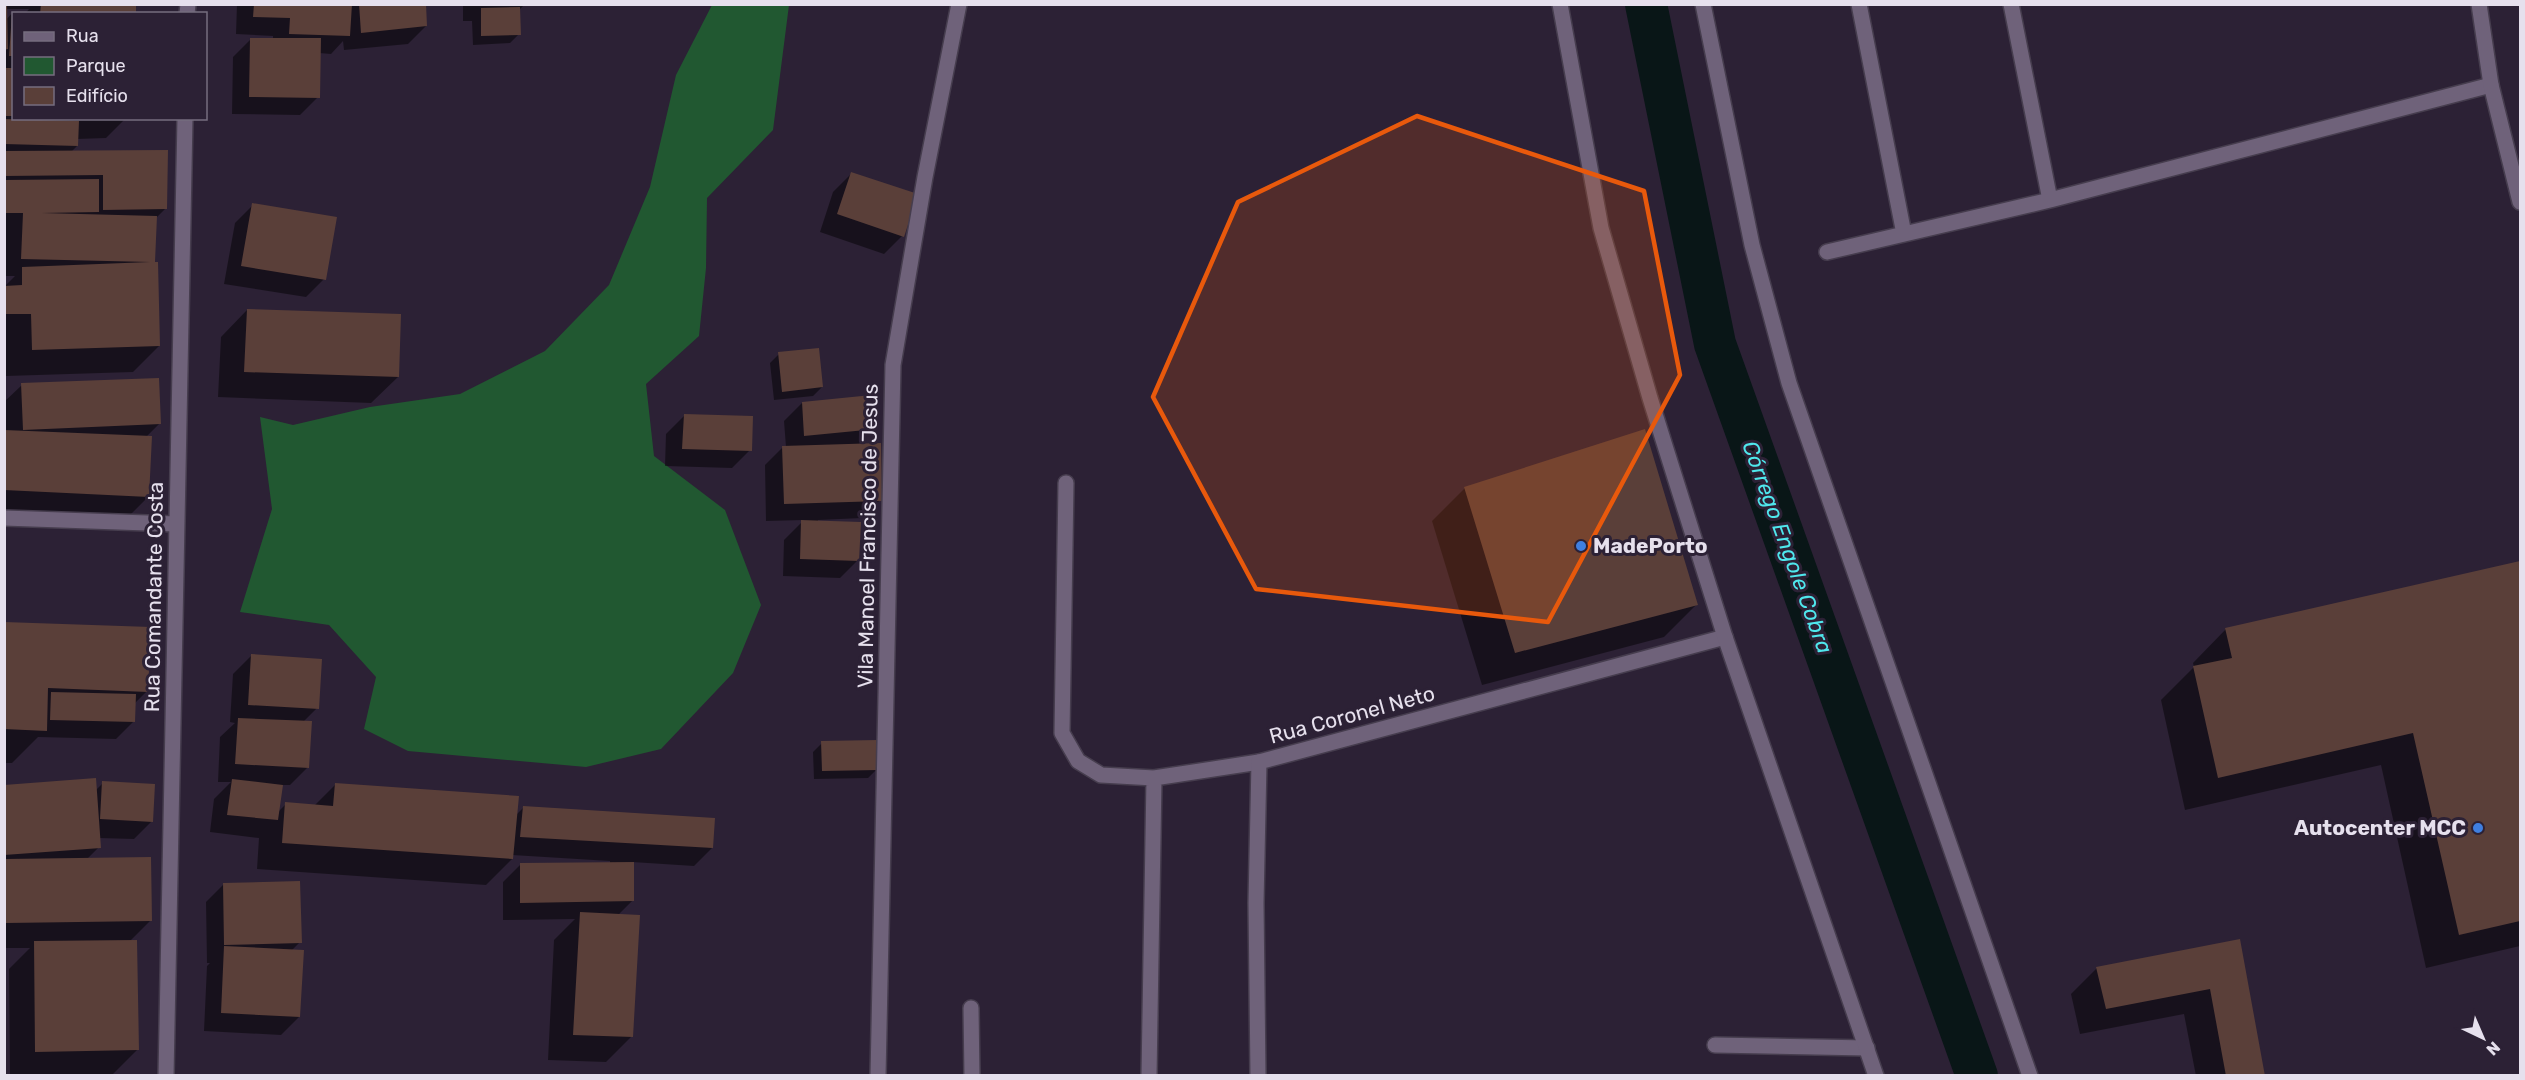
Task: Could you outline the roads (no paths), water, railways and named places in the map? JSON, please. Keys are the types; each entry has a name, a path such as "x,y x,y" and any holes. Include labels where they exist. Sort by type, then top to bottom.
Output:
{"street":[{"name":"Vila Manoel Francisco de Jesus","path":"878,1076 893,365 925,177 959,4"},
{"path":"1560,4 1601,228 1650,398 1725,637 1876,1076"},
{"path":"1703,4 1752,245 1789,383 2030,1076"},
{"path":"1859,4 1904,234"},
{"path":"2011,4 2050,200"},
{"path":"2479,4 2491,85 2515,158 2520,202"},
{"path":"1827,252 2050,200 2491,85"},
{"name":"Rua Comandante Costa","path":"166,1076 185,120"},
{"path":"1066,483 1062,733 1078,760 1101,775 1154,778 1259,762"},
{"path":"4,518 176,524"},
{"name":"Rua Coronel Neto","path":"1258,1076 1256,903 1259,762 1725,637"},
{"path":"1149,1076 1154,778"},
{"path":"971,1008 972,1076"},
{"path":"1715,1045 1867,1048"}],"waterway":[{"name":"Córrego Engole Cobra","path":"1646,4 1715,344 1977,1076"}],"place":[{"name":"MadePorto","path":"1581,546"},
{"name":"Autocenter MCC","path":"2478,828"}]}
